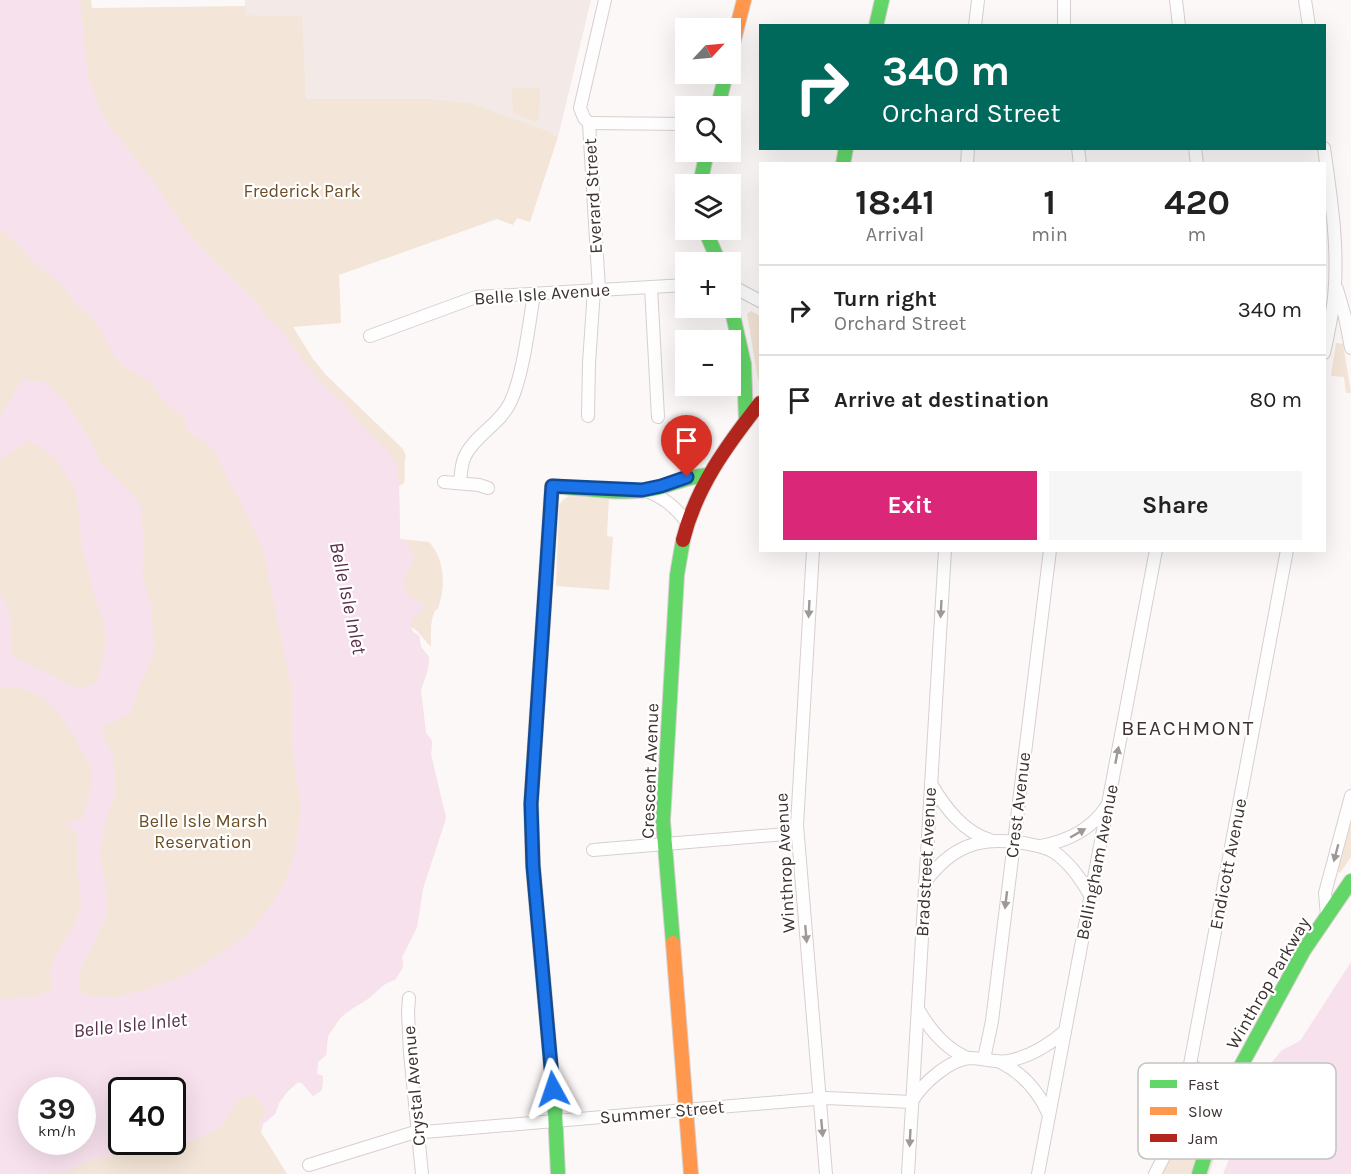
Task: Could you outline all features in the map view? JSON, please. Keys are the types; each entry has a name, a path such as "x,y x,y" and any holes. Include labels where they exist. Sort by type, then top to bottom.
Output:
{"street":[{"name":"Everard Street","path":"588,416 589,363 596,290 589,123 582,114 580,105 605,0"},
{"path":"739,18 744,0"},
{"path":"876,24 882,0"},
{"path":"975,24 978,0"},
{"path":"1064,24 1065,0"},
{"path":"1176,0 1179,24"},
{"path":"1305,0 1309,24"},
{"path":"589,123 675,124"},
{"path":"1326,163 1334,224 1335,285 1326,343"},
{"path":"1335,285 1345,317 1351,348"},
{"name":"Belle Isle Avenue","path":"370,336 470,298 675,286"},
{"path":"651,287 658,417"},
{"path":"741,291 759,300"},
{"path":"460,483 468,450 504,412 512,398 518,380 534,294"},
{"path":"734,318 744,364 746,421"},
{"name":"Crescent Avenue","path":"691,1174 663,815 677,575 681,543 687,523 708,476 718,458 759,404"},
{"path":"558,1174 533,866 531,804 552,486 642,490 687,477 708,476"},
{"path":"444,482 488,488"},
{"path":"642,490 663,499 687,523"},
{"name":"Winthrop Avenue","path":"813,552 797,833 826,1174"},
{"name":"Bradstreet Avenue","path":"908,1174 945,552"},
{"name":"Crest Avenue","path":"984,1059 992,1021 1050,552"},
{"name":"Bellingham Avenue","path":"1038,1174 1156,552"},
{"name":"Endicott Avenue","path":"1190,1063 1287,552"},
{"path":"931,784 943,803 960,822 980,837 1040,846 1050,850 1064,860 1090,895"},
{"path":"1326,916 1325,893 1351,796"},
{"path":"1040,846 1060,842 1074,836 1095,821 1107,805"},
{"path":"593,850 797,833"},
{"path":"925,882 934,870 951,856 974,844 992,840"},
{"name":"Winthrop Parkway","path":"1243,1063 1290,975 1326,916 1351,881"},
{"name":"Crystal Avenue","path":"409,998 410,1053 422,1174"},
{"path":"918,1009 939,1038 953,1051 968,1058 1000,1062 1027,1081 1040,1097 1049,1115"},
{"path":"1000,1062 1032,1052 1065,1031"},
{"path":"912,1102 920,1090 935,1076 968,1058"},
{"name":"Summer Street","path":"309,1165 400,1135 418,1132 819,1099 912,1102"},
{"name":"Endicott Avenue","path":"1155,1174 1163,1159"},
{"name":"Winthrop Parkway","path":"1199,1174 1204,1159"}],"shaded area":[{"path":"245,0 591,0 558,137 469,103 433,99 306,99 301,17 245,15"}],"green space":[{"path":"0,0 91,0 92,8 245,6 245,15 302,16 306,99 433,99 469,103 553,133 558,137 530,222 517,218 513,225 497,219 339,275 341,323 293,327 326,375 403,449 406,456 404,483 399,486 400,539 429,542 441,563 442,589 432,621 431,647 411,627 413,632 419,636 421,647 429,657 428,669 421,690 426,733 432,741 431,755 446,818 423,888 417,927 402,957 403,967 395,980 386,982 366,1000 349,1009 328,1036 326,1055 318,1062 317,1074 323,1076 322,1090 313,1096 302,1083 298,1082 279,1103 275,1114 263,1124 261,1132 287,1174 0,1174"},
{"path":"512,88 540,88 538,120 533,121 513,113"},
{"path":"751,311 759,315 759,380 758,380 747,314"},
{"path":"1336,343 1343,344 1351,393 1346,393 1344,377 1331,376"},
{"path":"569,496 609,499 607,536 613,537 609,590 556,586 559,505"},
{"path":"1351,822 1351,857 1340,873 1337,871"},
{"path":"1159,1159 1214,1159 1209,1174 1148,1174"}],"water":[{"name":"Belle Isle Inlet","path":"0,0 80,0 88,75 101,111 112,129 153,181 185,228 212,259 256,301 316,377 346,403 352,415 392,456 397,465 400,539 413,552 404,585 408,595 423,604 423,609 413,618 410,625 413,632 419,636 421,647 429,657 428,669 420,690 426,733 432,741 431,755 446,818 423,888 417,927 402,957 403,967 395,980 347,1012 332,1028 327,1041 326,1055 318,1062 317,1074 323,1076 322,1090 313,1096 302,1083 298,1082 279,1103 275,1114 263,1124 261,1132 259,1122 266,1108 254,1095 247,1096 237,1102 220,1127 186,1143 186,1077 108,1077 108,1155 112,1155 89,1161 66,1171 0,1174 0,999 35,996 50,991 52,984 50,973 54,959 77,919 81,902 77,866 77,835 73,828 62,823 82,819 92,775 89,762 72,732 48,702 26,690 0,687 0,594 11,618 11,648 14,657 51,674 70,686 86,687 95,683 99,676 106,638 82,548 77,498 73,486 56,460 42,448 28,441 0,460 0,417 21,380 45,382 65,401 91,440 99,460 135,496 141,506 144,545 142,578 151,605 155,649 131,713 105,726 102,731 106,744 113,753 116,793 104,828 100,853 108,901 107,915 79,973 79,987 82,994 116,997 150,988 190,973 248,933 276,898 285,880 294,855 301,808 291,744 291,685 263,551 247,515 216,453 206,443 187,432 184,417 166,404 149,381 123,366 112,353 102,332 90,316 78,307 61,284 31,260 0,229"},
{"path":"1351,962 1351,1174 1223,1174 1229,1159 1336,1159 1336,1063 1271,1063 1282,1050 1300,1041"}],"traffic: fast":[{"path":"876,24 882,0"},
{"path":"720,96 724,84"},
{"path":"843,162 846,150"},
{"path":"702,174 705,162"},
{"path":"709,240 715,252"},
{"path":"734,318 744,364 746,421"},
{"path":"562,487 642,491 708,475"},
{"path":"673,943 663,821 677,575 683,540"},
{"path":"536,728 531,804 533,866 555,1111 558,1174"},
{"path":"1243,1063 1304,950 1351,881"},
{"path":"1199,1174 1204,1159"}],"traffic: slow":[{"path":"739,18 744,0"},
{"path":"536,728 552,486 562,487"},
{"path":"673,943 691,1174"}],"traffic: jam":[{"path":"683,540 704,484 759,404"}],"district":[{"name":"BEACHMONT","path":"1188,728"}],"route":[{"path":"553,1089 531,832 532,772 552,486 642,490 687,477"}],"park label":[{"name":"Frederick Park","path":"302,191"},
{"name":"Belle Isle Marsh Reservation","path":"203,831"}]}
